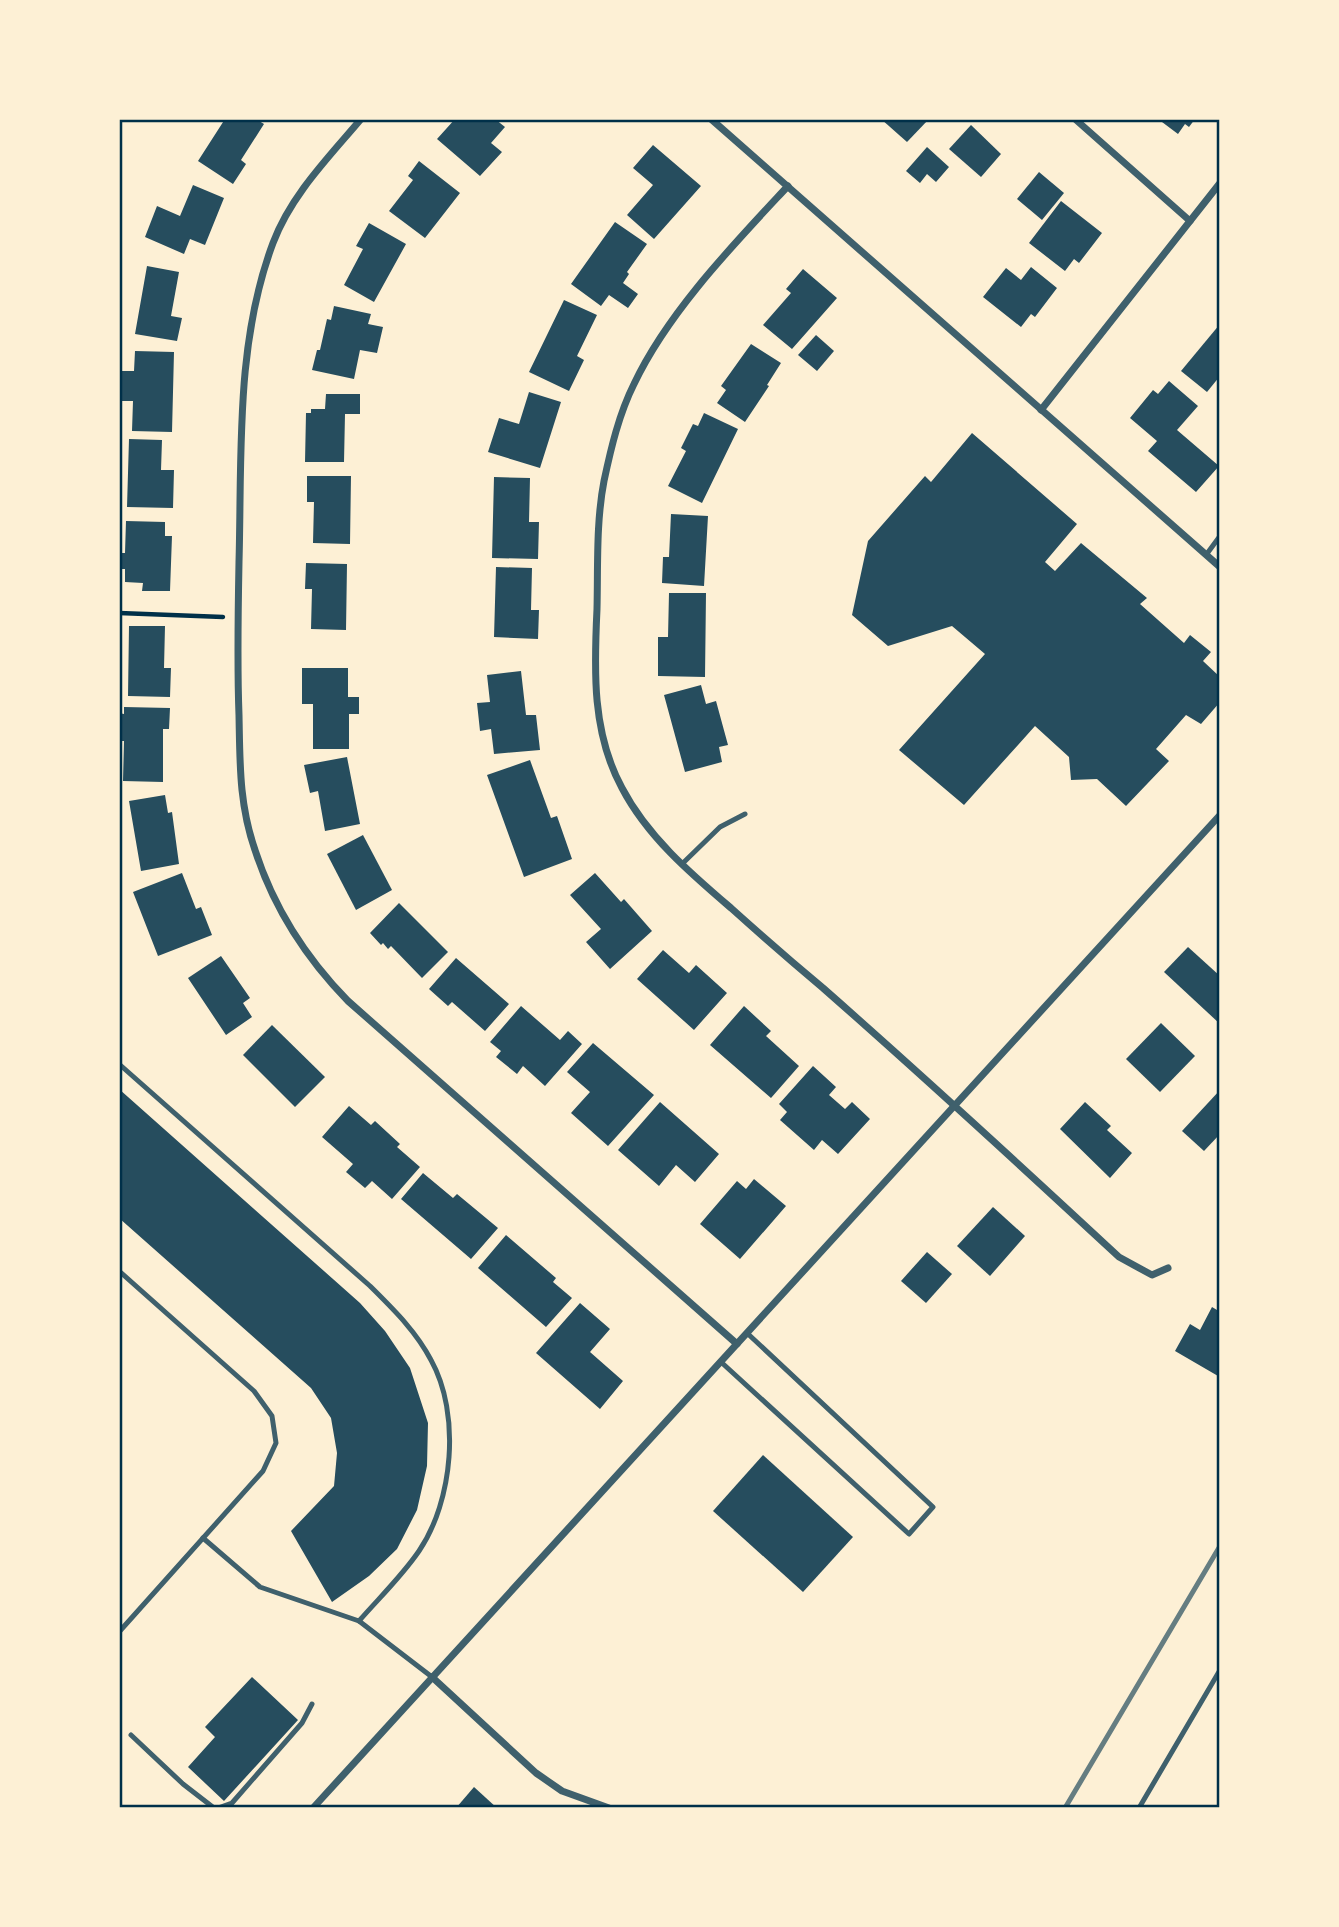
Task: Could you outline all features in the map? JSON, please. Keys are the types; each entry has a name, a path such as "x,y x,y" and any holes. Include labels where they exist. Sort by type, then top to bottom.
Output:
{"street":[{"path":"362,119 310,179 289,210 274,241 258,286 244,364 238,617 240,789 254,849 274,901 301,947 327,980 737,1344"},
{"path":"711,119 1220,567"},
{"path":"1075,119 1190,221"},
{"path":"1041,410 1220,183"},
{"path":"788,186 731,247 694,292 651,353 621,413 604,482 595,653 600,734 608,760 628,799 658,839 683,863 956,1105 1119,1257 1152,1275 1168,1268"},
{"path":"313,1808 1220,815"},
{"path":"432,1677 536,1773 562,1791 609,1808"}],"lane":[{"path":"1206,555 1220,537"},
{"path":"683,863 720,827 745,814"},
{"path":"119,1064 370,1286 406,1321 433,1362 448,1410 449,1459 440,1506 419,1550 359,1621"},
{"path":"119,1271 254,1391 272,1416 276,1443 263,1471 119,1632"},
{"path":"721,1362 909,1534 933,1507 747,1333"},
{"path":"203,1538 260,1587 359,1621 432,1677"},
{"path":"1139,1808 1220,1670"},
{"path":"131,1735 183,1784 216,1808 232,1803 302,1723 312,1704"}],"path":[{"path":"119,613 238,617"}],"building":[{"path":"225,119 256,119 264,124 241,160 246,164 233,184 198,161"},
{"path":"455,119 495,119 505,127 491,143 502,152 480,176 437,139"},
{"path":"881,119 929,119 907,142"},
{"path":"1158,119 1195,119 1189,127 1185,124 1178,134"},
{"path":"971,125 1001,154 981,177 949,149"},
{"path":"653,145 701,186 654,239 627,215 653,185 633,168"},
{"path":"927,147 949,167 936,182 927,174 920,183 906,171"},
{"path":"419,161 460,193 425,238 389,211 413,180 408,176"},
{"path":"1039,172 1064,193 1042,220 1017,199"},
{"path":"193,185 224,198 205,245 190,239 184,254 145,237 157,206 180,216"},
{"path":"1061,201 1102,233 1079,263 1074,259 1065,271 1029,243"},
{"path":"615,222 647,244 627,272 629,274 623,283 638,294 628,308 609,295 601,306 571,284"},
{"path":"369,223 406,244 374,302 344,285 363,249 356,246"},
{"path":"147,266 179,272 171,316 182,318 177,341 135,334"},
{"path":"1031,267 1057,288 1035,317 1031,314 1021,327 983,297 1006,268 1021,280"},
{"path":"803,269 837,298 792,349 763,325 791,293 786,289"},
{"path":"564,300 597,315 577,356 584,360 569,391 529,372"},
{"path":"334,306 371,314 368,324 383,327 377,353 360,350 354,379 312,370 327,319 331,320"},
{"path":"1220,324 1220,376 1207,392 1181,371"},
{"path":"816,335 834,351 817,371 798,355"},
{"path":"751,344 781,363 745,422 717,403 726,390 721,386"},
{"path":"135,351 174,352 172,432 132,431 133,401 119,401 119,371 134,371"},
{"path":"1169,381 1198,406 1177,430 1219,466 1196,492 1148,451 1157,441 1130,418 1153,390 1158,394"},
{"path":"529,392 561,402 540,468 488,452 499,418 519,424"},
{"path":"326,394 360,394 360,414 345,414 344,462 305,462 306,413 311,413 311,409 325,409"},
{"path":"704,413 738,429 702,503 668,486 686,451 681,448 693,424 698,426"},
{"path":"972,433 1077,524 1045,562 1055,571 1081,543 1147,598 1140,604 1184,643 1190,635 1211,652 1203,661 1220,677 1220,702 1201,724 1186,715 1156,749 1169,761 1126,806 1097,779 1071,780 1069,757 1035,726 964,805 899,750 985,654 952,626 888,646 852,615 868,541 925,476 931,482"},
{"path":"129,439 162,440 161,470 174,470 173,508 127,507"},
{"path":"307,476 351,476 350,544 313,543 314,502 307,502"},
{"path":"494,477 530,478 529,522 539,522 538,559 492,558"},
{"path":"671,514 708,516 704,586 662,583 663,557 669,557"},
{"path":"126,521 165,522 165,536 172,536 170,591 142,591 143,583 125,582 125,569 119,569 119,553 125,553"},
{"path":"306,563 347,564 346,630 311,629 312,589 305,589"},
{"path":"496,567 532,568 531,610 539,610 538,639 494,637"},
{"path":"669,593 706,593 705,677 658,676 658,637 668,637"},
{"path":"129,626 165,626 164,668 171,668 170,697 128,696"},
{"path":"302,668 348,668 348,697 359,697 359,714 349,714 349,749 313,749 313,704 302,704"},
{"path":"521,671 526,715 536,715 540,750 494,754 491,729 480,731 477,703 490,702 487,675"},
{"path":"701,685 706,704 716,701 728,745 719,747 722,762 685,772 664,695"},
{"path":"124,707 170,708 169,729 163,729 163,782 123,781 124,741 119,741 119,713 124,714"},
{"path":"347,757 360,824 325,831 318,791 310,793 304,765"},
{"path":"530,760 551,818 557,816 572,859 524,877 487,775"},
{"path":"165,795 168,813 172,812 179,864 141,871 129,801"},
{"path":"363,835 392,890 356,910 327,854"},
{"path":"182,873 196,909 201,907 212,935 158,956 133,892"},
{"path":"595,873 621,902 624,899 652,931 610,969 586,942 601,929 570,895"},
{"path":"399,903 448,952 422,978 391,946 388,949 383,943 381,945 370,933"},
{"path":"1188,947 1220,976 1220,1024 1164,972"},
{"path":"663,950 689,973 696,965 727,993 694,1030 637,979"},
{"path":"221,956 250,998 243,1003 252,1017 226,1035 188,978"},
{"path":"456,958 509,1004 485,1031 452,1002 448,1006 429,989"},
{"path":"521,1006 560,1040 568,1031 582,1044 545,1086 523,1066 517,1074 496,1057 501,1051 490,1042"},
{"path":"744,1006 771,1031 766,1036 799,1066 771,1098 710,1045"},
{"path":"1161,1023 1195,1056 1160,1092 1126,1059"},
{"path":"272,1025 325,1077 295,1107 243,1055"},
{"path":"593,1043 654,1095 608,1146 571,1113 590,1092 567,1072"},
{"path":"813,1066 836,1087 829,1095 845,1109 852,1102 870,1119 838,1154 822,1140 814,1150 780,1120 787,1112 779,1104"},
{"path":"119,1089 360,1303 385,1331 410,1368 428,1423 427,1466 417,1510 397,1549 369,1576 332,1602 291,1531 334,1486 337,1453 331,1418 311,1388 119,1218"},
{"path":"1220,1090 1220,1134 1204,1151 1182,1131"},
{"path":"660,1102 719,1154 695,1182 676,1165 659,1186 618,1150"},
{"path":"1085,1102 1111,1126 1107,1130 1132,1153 1110,1178 1060,1129"},
{"path":"349,1106 371,1125 375,1121 400,1144 397,1147 420,1167 392,1199 372,1181 365,1188 346,1172 353,1164 322,1137"},
{"path":"423,1173 453,1198 457,1194 498,1228 471,1259 401,1199"},
{"path":"754,1179 786,1206 740,1259 700,1224 737,1181 746,1189"},
{"path":"993,1207 1025,1236 990,1276 957,1246"},
{"path":"506,1235 556,1278 553,1282 572,1298 546,1327 478,1268"},
{"path":"927,1252 952,1274 926,1303 901,1281"},
{"path":"580,1303 610,1329 590,1352 623,1381 600,1409 536,1353"},
{"path":"1220,1306 1218,1376 1175,1351 1190,1324 1200,1330 1212,1307 1217,1310"},
{"path":"763,1455 853,1537 803,1592 713,1511"},
{"path":"252,1677 298,1720 224,1801 188,1767 215,1737 205,1727"},
{"path":"474,1787 497,1808 456,1808"}],"railway":[{"path":"1065,1808 1220,1546"}]}
